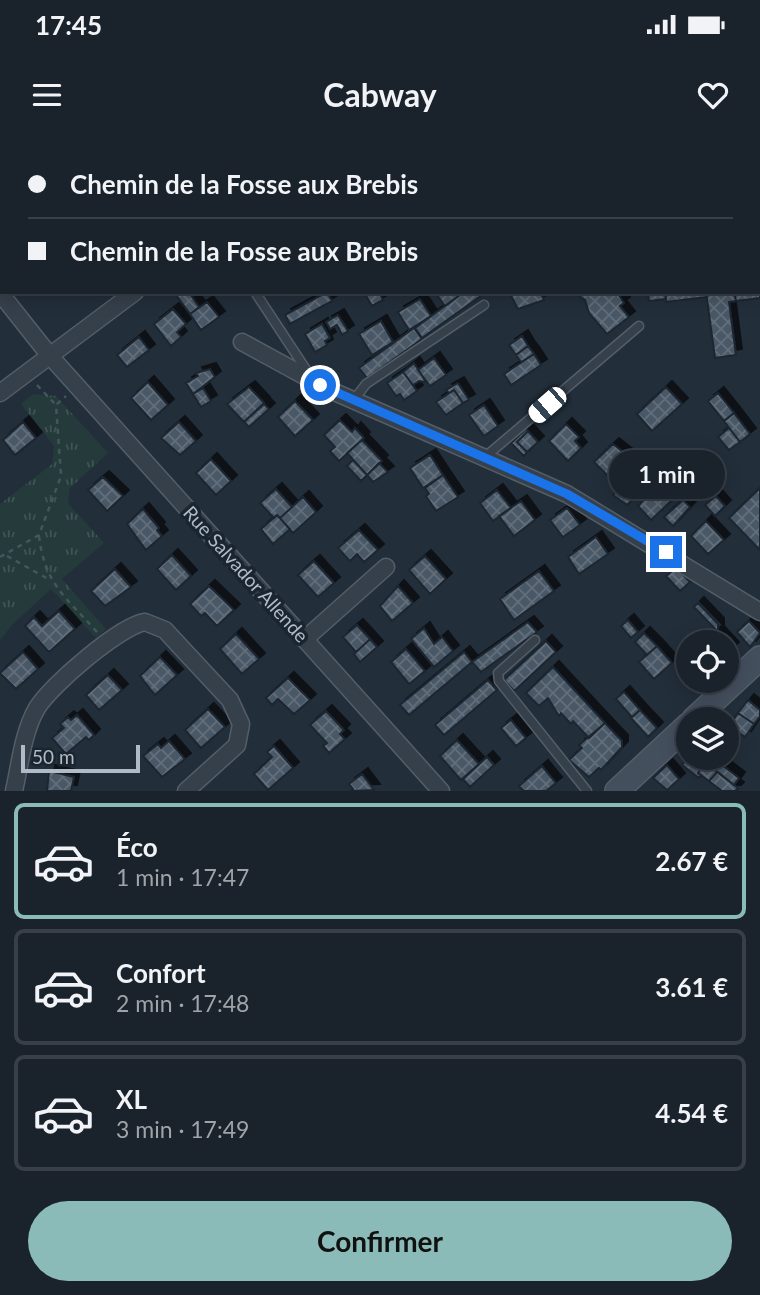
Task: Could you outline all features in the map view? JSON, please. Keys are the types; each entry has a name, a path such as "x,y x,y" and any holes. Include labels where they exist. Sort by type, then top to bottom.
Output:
{"street":[{"name":"Rue Salvador Allende","path":"1,294 50,356 441,791"},
{"path":"0,393 132,294"},
{"path":"242,342 354,401 485,457 598,510 760,612"},
{"path":"305,639 386,567"},
{"path":"14,791 30,723 38,706 106,642 133,624 154,624 165,630 230,700 238,713 241,724 237,746 186,791"},
{"path":"707,707 760,658"},
{"path":"617,791 676,736"}],"lane":[{"path":"256,294 313,380"},
{"path":"354,401 366,384 484,305"},
{"path":"485,457 639,326"},
{"path":"535,640 498,673 499,681 587,791"}],"path":[{"path":"27,373 56,405 61,476 39,535 42,560 50,580"},
{"path":"56,405 77,386"},
{"path":"0,558 39,535"},
{"path":"7,556 50,580 106,642"}],"green space":[{"path":"33,394 56,396 108,453 70,488 68,503 104,543 62,579 106,629 96,638 51,589 12,625 0,640 0,504 52,464 54,446 21,404"}],"building":[{"path":"175,294 190,294 199,307 190,314"},
{"path":"323,294 328,294 332,301 290,324 285,315"},
{"path":"365,294 380,294 383,300 372,306"},
{"path":"438,294 461,294 445,306"},
{"path":"461,294 482,295 422,338 415,328"},
{"path":"510,294 546,294 542,296 544,300 518,309"},
{"path":"576,294 618,294 624,303 620,306 629,317 607,334 589,313 585,300"},
{"path":"648,294 665,294 666,299 649,301"},
{"path":"665,294 706,294 707,297 666,302"},
{"path":"706,294 734,294 736,301 729,302 736,355 715,358"},
{"path":"734,294 760,294 760,298 736,301"},
{"path":"420,299 431,316 409,330 398,312"},
{"path":"207,302 219,317 201,330 190,314"},
{"path":"173,309 186,324 177,332 181,337 171,346 154,324"},
{"path":"338,315 348,331 342,335 337,325 330,329 326,322"},
{"path":"381,321 393,342 372,355 359,334"},
{"path":"322,324 330,338 325,341 327,345 315,352 305,334"},
{"path":"414,328 422,339 367,378 359,368"},
{"path":"522,336 528,346 516,355 509,345"},
{"path":"139,337 149,350 127,367 117,355"},
{"path":"528,346 534,354 521,362 516,355"},
{"path":"534,354 541,365 511,385 504,374"},
{"path":"434,358 446,375 430,386 418,370"},
{"path":"414,363 426,382 419,381 413,385 403,372"},
{"path":"210,369 215,377 193,394 186,383 198,376 196,373"},
{"path":"403,372 417,391 404,400 400,394 396,396 387,383"},
{"path":"148,382 168,405 151,420 131,398"},
{"path":"458,383 469,400 463,403 454,390 449,393 446,390"},
{"path":"249,387 264,403 244,422 227,404"},
{"path":"666,387 682,404 652,431 637,414"},
{"path":"203,388 211,401 201,407 193,394"},
{"path":"454,390 463,403 446,415 436,402"},
{"path":"718,393 734,413 724,421 708,401"},
{"path":"295,401 313,420 295,436 278,417"},
{"path":"264,404 269,409 249,427 244,422"},
{"path":"484,405 498,426 484,436 469,415"},
{"path":"734,413 750,434 740,442 724,421"},
{"path":"340,420 352,432 355,428 364,438 339,461 330,451 335,447 324,435"},
{"path":"23,422 36,438 15,455 3,440"},
{"path":"179,422 196,441 180,455 161,438"},
{"path":"566,424 579,437 575,441 581,448 568,461 549,441"},
{"path":"729,428 740,442 729,450 718,437"},
{"path":"526,429 528,431 517,442 527,452 524,456 511,443"},
{"path":"528,431 538,442 527,452 517,442"},
{"path":"362,440 382,461 367,475 347,453"},
{"path":"613,444 632,459 611,479 594,462"},
{"path":"430,455 443,475 423,488 410,468"},
{"path":"211,459 231,481 216,495 196,473"},
{"path":"353,460 367,475 361,481 347,466"},
{"path":"643,461 663,481 660,484 640,464"},
{"path":"379,463 388,472 373,482 367,475"},
{"path":"640,464 660,484 654,490 634,470"},
{"path":"443,475 458,497 436,511 426,496 429,494 425,488"},
{"path":"103,477 123,496 107,511 88,490"},
{"path":"627,482 638,494 627,505 613,495"},
{"path":"657,486 671,501 651,520 638,506"},
{"path":"760,488 760,550 729,518"},
{"path":"276,489 292,507 280,518 277,515 274,518 260,503"},
{"path":"497,490 511,508 493,521 480,503"},
{"path":"716,496 725,506 715,516 705,505"},
{"path":"303,497 316,512 293,533 280,518"},
{"path":"683,500 690,507 673,526 664,517"},
{"path":"521,501 535,520 514,536 499,516"},
{"path":"567,508 580,525 563,537 550,520"},
{"path":"143,509 159,528 157,530 162,536 146,550 127,524"},
{"path":"277,515 290,529 273,544 261,529"},
{"path":"706,521 724,540 708,554 691,536"},
{"path":"359,530 378,550 364,562 357,554 350,561 338,548"},
{"path":"596,537 608,554 579,574 568,557"},
{"path":"172,555 191,576 176,590 157,569"},
{"path":"425,556 446,579 430,594 409,570"},
{"path":"314,561 334,583 318,597 298,575"},
{"path":"676,568 690,582 680,591 666,576"},
{"path":"115,569 131,587 105,606 91,591"},
{"path":"539,571 554,591 514,620 500,599"},
{"path":"209,586 234,610 217,626 205,613 201,616 190,604"},
{"path":"398,586 413,603 392,621 380,606"},
{"path":"698,603 718,624 718,630 716,630 694,607"},
{"path":"59,611 75,629 49,652 25,626 34,617 42,626"},
{"path":"628,620 638,632 631,638 621,626"},
{"path":"749,621 760,633 750,647 739,634 739,630"},
{"path":"528,622 537,632 481,672 472,662"},
{"path":"357,625 370,639 356,652 343,637"},
{"path":"424,628 434,644 442,637 453,651 434,667 411,639"},
{"path":"644,633 657,646 647,655 635,642"},
{"path":"236,634 259,659 242,674 220,649"},
{"path":"370,639 377,647 360,662 354,654"},
{"path":"546,641 556,652 514,691 504,680"},
{"path":"657,646 672,663 654,679 639,662"},
{"path":"406,649 425,671 409,684 391,662"},
{"path":"23,652 38,669 16,689 0,673"},
{"path":"464,652 472,662 409,715 400,705"},
{"path":"160,657 177,675 155,695 140,676"},
{"path":"553,667 605,723 589,738 573,721 571,724 561,713 559,716 548,698 539,706 526,693"},
{"path":"108,675 122,690 99,710 86,695"},
{"path":"288,678 310,700 294,714 278,699 272,705 266,698"},
{"path":"488,680 497,690 444,735 435,725"},
{"path":"624,692 640,710 632,717 616,699"},
{"path":"748,700 760,710 760,716 754,724 739,712"},
{"path":"208,709 225,727 201,748 185,730"},
{"path":"640,710 657,728 648,737 631,718"},
{"path":"326,711 344,730 340,734 345,739 329,753 323,746 327,743 310,725"},
{"path":"739,714 754,724 745,737 739,733"},
{"path":"77,715 94,735 89,740 86,737 66,754 52,738 64,728 60,724 68,717 71,720"},
{"path":"511,720 526,738 516,746 501,728"},
{"path":"605,723 622,741 622,747 601,770 599,768 589,777 569,760 582,748 579,745"},
{"path":"457,740 479,764 461,780 440,756"},
{"path":"169,741 185,759 162,777 143,756 158,744 161,748"},
{"path":"274,746 293,768 268,790 254,774 272,757 267,752"},
{"path":"487,757 494,765 470,787 463,779"},
{"path":"667,765 679,779 667,790 653,778"},
{"path":"542,766 556,783 546,791 524,791 519,786"},
{"path":"689,770 700,770 699,778"},
{"path":"700,770 717,772 709,781 698,773"},
{"path":"715,770 728,770 739,778 734,785"},
{"path":"49,771 74,777 71,791 47,791"},
{"path":"717,772 738,788 735,791 722,791 709,781"},
{"path":"362,774 374,790 351,791 353,789 349,784"}],"route":[{"path":"320,385 567,494 666,552"}]}
